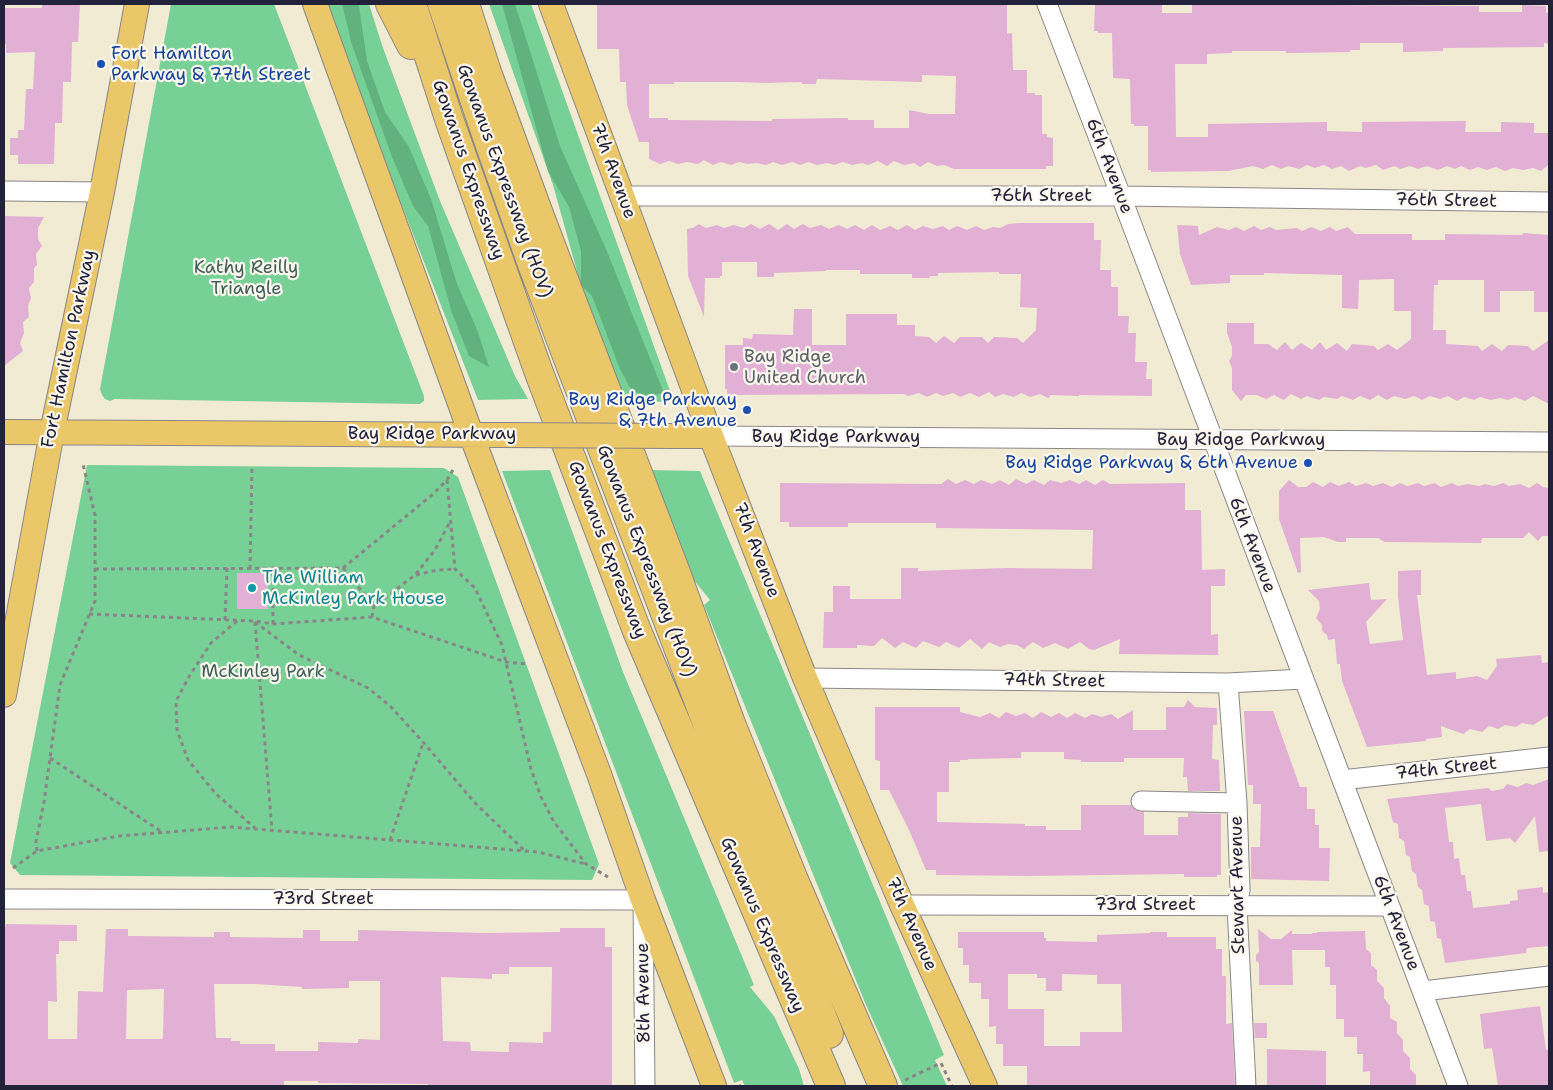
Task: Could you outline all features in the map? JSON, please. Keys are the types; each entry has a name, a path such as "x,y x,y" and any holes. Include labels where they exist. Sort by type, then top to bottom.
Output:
{"highway":[{"path":"390,4 449,119"},
{"name":"Gowanus Expressway","path":"412,4 449,119 538,370 637,631 831,1086"},
{"name":"Gowanus Expressway (HOV)","path":"442,4 533,267 711,734 849,1086"},
{"path":"465,4 487,72 539,214 730,721 794,880 891,1084"},
{"path":"637,631 672,745 812,1086"}],"main road":[{"name":"Fort Hamilton Parkway","path":"5,682 52,432 102,192 137,4"},
{"path":"316,4 471,434 599,774 643,900 714,1086"},
{"name":"7th Avenue","path":"551,4 711,436 806,678 902,905 986,1086"},
{"name":"Bay Ridge Parkway","path":"4,432 711,436"}],"street":[{"name":"6th Avenue","path":"1047,4 1458,1086"},
{"path":"4,191 102,192"},
{"name":"76th Street","path":"622,196 1121,196 1549,202"},
{"name":"Bay Ridge Parkway","path":"711,436 1549,442"},
{"name":"74th Street","path":"806,678 1228,683 1303,679"},
{"name":"Stewart Avenue","path":"1228,683 1237,803 1240,890 1237,906 1246,1086"},
{"name":"74th Street","path":"1342,780 1549,757"},
{"path":"1141,801 1237,803"},
{"name":"73rd Street","path":"4,898 643,900"},
{"name":"8th Avenue","path":"643,900 645,1086"},
{"name":"73rd Street","path":"902,905 1389,906"},
{"path":"1422,992 1549,976"}],"path":[{"path":"37,851 36,842 60,685 95,601 95,515 83,464"},
{"path":"250,569 252,466"},
{"path":"95,569 343,568 432,496 448,480 454,468"},
{"path":"448,480 455,569 476,588 502,645 532,769 541,797 554,822 586,864"},
{"path":"372,617 374,606 415,575 435,550 451,520"},
{"path":"225,620 227,568"},
{"path":"273,568 273,624"},
{"path":"343,568 374,606"},
{"path":"415,575 437,570 455,569"},
{"path":"89,614 255,621 273,624 372,617 506,662 527,664"},
{"path":"238,621 211,643 190,675 176,701 177,730 188,760 216,794 256,829"},
{"path":"255,621 299,655 368,688 390,706 475,803 525,851"},
{"path":"255,621 272,830"},
{"path":"390,840 423,742"},
{"path":"50,758 162,832"},
{"path":"13,868 37,851 119,836 231,827 538,852 586,864 608,877"},
{"path":"891,1084 941,1063 952,1086"}],"green space":[{"name":"Kathy Reilly Triangle","path":"171,4 274,4 424,396 424,401 420,404 115,399 110,401 102,395 100,389"},
{"path":"327,4 369,4 383,48 440,201 515,376 528,399 478,400 384,160"},
{"path":"342,4 358,4 359,6 367,61 385,112 409,147 431,199 457,284 478,332 489,367 469,356 451,310 428,226 413,206 392,157 352,45"},
{"path":"489,4 531,4 674,402 622,401 585,300 553,185"},
{"path":"502,4 515,4 560,146 606,249 664,393 648,396 632,391 620,369 592,296 581,285 581,251 569,207 548,171"},
{"name":"McKinley Park","path":"87,465 444,468 458,477 599,864 592,880 20,875 10,863"},
{"path":"550,470 623,672 754,985 750,987 774,1016 799,1069 804,1086 745,1086 742,1080 734,1083 502,471"},
{"path":"647,470 700,471 944,1055 935,1060 947,1086 903,1086 866,1005 704,605 710,600 689,574"}],"building":[{"path":"42,4 80,4 78,42 72,42 71,82 63,82 62,123 55,123 54,164 18,164 18,155 10,155 10,138 18,138 18,130 24,130 26,89 33,89 35,52 6,53 6,44 4,44 4,8 42,8"},
{"path":"597,4 1007,4 1007,34 1012,33 1013,70 1027,70 1027,93 1042,95 1042,134 1047,134 1047,137 1053,138 1053,166 1046,166 1046,169 954,169 944,165 937,166 928,162 920,167 914,163 904,165 894,161 887,166 878,161 868,165 862,163 852,165 843,162 834,165 827,163 817,165 809,162 800,165 793,162 782,165 773,162 766,165 739,162 731,165 721,162 713,165 704,160 698,164 687,162 678,164 669,161 660,164 649,159 649,142 639,142 627,105 626,82 620,82 619,49 597,49","holes":["922,75 956,76 955,114 929,114 909,110 909,128 874,128 874,120 848,120 848,118 772,119 772,121 668,120 668,118 649,118 649,84 674,84 674,82 802,82 802,84 816,84 817,79 922,82"]},
{"path":"1095,4 1162,4 1162,13 1192,13 1192,4 1479,6 1479,12 1522,12 1522,5 1546,6 1546,13 1549,13 1549,44 1544,43 1544,47 1443,48 1443,51 1403,52 1403,43 1360,43 1360,50 1350,50 1350,52 1286,53 1286,51 1232,51 1232,53 1207,54 1207,64 1175,64 1176,137 1208,137 1208,124 1327,122 1327,131 1362,132 1362,122 1466,121 1465,132 1501,132 1501,122 1534,123 1534,133 1549,133 1549,164 1541,171 1533,168 1523,170 1513,168 1505,171 1496,167 1487,170 1478,167 1470,170 1461,166 1455,169 1447,166 1438,170 1427,166 1418,169 1410,166 1400,169 1395,166 1383,170 1376,165 1366,168 1360,166 1349,171 1341,166 1332,169 1324,165 1315,168 1307,165 1299,169 1288,166 1281,169 1272,165 1263,169 1253,166 1228,171 1151,172 1151,170 1148,170 1148,126 1134,126 1134,124 1131,124 1130,79 1113,78 1112,33 1098,33 1098,31 1094,31"},
{"path":"4,216 44,217 38,228 38,239 42,246 36,254 37,265 34,268 34,282 29,288 31,298 28,306 29,317 23,322 24,333 20,343 23,351 4,366"},
{"path":"1019,223 1094,223 1094,240 1101,240 1100,270 1111,270 1111,287 1118,287 1118,316 1129,316 1128,333 1136,333 1135,362 1147,362 1146,379 1152,379 1152,396 1051,395 1048,398 1040,394 1030,397 1021,393 1014,397 1003,394 995,397 989,392 979,397 970,393 960,397 953,393 943,396 936,393 927,397 919,393 908,396 904,394 727,395 727,389 725,389 725,345 743,345 743,338 752,339 753,334 793,335 794,309 812,309 812,345 846,345 846,314 897,314 897,325 915,325 915,336 929,337 936,343 944,336 954,343 960,337 982,337 988,343 994,337 1017,338 1023,343 1036,330 1037,308 1020,307 1021,274 999,274 999,272 938,273 938,276 929,276 930,278 912,278 912,274 860,274 860,270 826,270 774,273 774,277 757,277 757,262 722,262 722,276 720,278 705,278 704,317 688,276 687,229 699,224 706,228 717,225 724,228 734,225 744,228 751,224 760,229 769,224 778,230 787,224 794,229 803,224 810,228 821,225 829,229 839,225 847,229 855,225 864,230 872,225 880,230 890,226 898,230 907,225 915,230 923,226 933,229 943,226 949,230 957,226 967,230 976,226 984,230"},
{"path":"1177,225 1198,226 1199,235 1217,227 1229,230 1236,227 1244,231 1254,226 1261,230 1270,227 1276,230 1297,228 1302,231 1311,227 1321,231 1330,227 1336,231 1348,227 1355,234 1412,234 1412,240 1445,240 1445,234 1522,235 1523,233 1549,235 1549,312 1534,312 1534,291 1500,291 1500,312 1484,312 1484,280 1438,280 1438,285 1434,285 1433,330 1446,330 1446,344 1478,346 1482,351 1492,344 1502,351 1508,345 1528,346 1533,351 1549,340 1549,404 1533,396 1525,401 1515,397 1508,400 1500,398 1491,400 1480,397 1474,400 1464,397 1457,401 1448,396 1440,399 1430,396 1422,400 1414,396 1405,399 1394,396 1387,400 1378,395 1370,400 1360,396 1353,400 1342,396 1337,399 1324,397 1319,400 1307,396 1301,399 1291,394 1284,400 1274,395 1266,399 1257,395 1246,395 1241,401 1232,390 1232,368 1229,361 1232,356 1232,347 1227,333 1227,323 1254,323 1254,344 1268,344 1277,350 1285,342 1292,350 1301,343 1312,350 1320,342 1326,350 1337,343 1347,351 1352,344 1374,346 1378,350 1388,344 1397,350 1411,339 1411,311 1394,311 1393,279 1359,280 1358,309 1342,308 1342,275 1264,273 1264,275 1230,275 1230,283 1191,285 1180,254"},
{"path":"948,479 956,484 965,480 974,484 981,480 992,484 1000,480 1009,485 1016,479 1026,484 1034,480 1044,485 1050,480 1061,483 1070,480 1079,484 1086,480 1095,485 1103,480 1110,484 1185,483 1185,510 1201,510 1202,570 1225,569 1225,586 1211,586 1211,635 1218,634 1218,655 1119,654 1120,639 1094,650 1089,649 1080,642 1068,649 1055,643 1043,648 1033,642 1024,649 1017,645 1008,644 1000,647 989,642 982,649 970,639 959,648 946,642 939,647 923,641 916,648 903,642 895,648 882,638 874,646 857,645 857,648 823,648 824,612 833,612 833,586 850,586 850,599 901,599 901,568 918,568 918,571 1006,568 1092,569 1093,530 936,528 936,523 848,523 848,527 789,527 789,522 780,522 780,483 941,484"},
{"path":"1289,480 1298,487 1306,487 1313,482 1323,487 1330,482 1339,486 1349,482 1356,486 1366,483 1373,486 1383,483 1392,487 1400,483 1407,486 1418,483 1424,486 1435,483 1441,487 1452,483 1458,486 1468,484 1479,486 1485,484 1494,486 1503,483 1509,486 1520,484 1529,488 1537,483 1549,488 1549,536 1542,536 1538,541 1529,532 1523,538 1482,538 1481,543 1385,542 1378,538 1346,538 1346,542 1338,542 1324,537 1300,538 1301,572 1298,573 1279,519 1279,491"},
{"path":"1421,570 1421,595 1417,595 1427,675 1456,672 1456,679 1477,676 1487,680 1497,666 1496,659 1541,655 1542,663 1549,662 1549,715 1533,725 1522,723 1516,727 1505,725 1498,729 1489,726 1482,732 1470,729 1463,734 1441,726 1442,737 1426,739 1426,741 1367,747 1342,681 1340,664 1337,664 1335,639 1328,640 1327,635 1322,631 1322,625 1316,618 1320,609 1319,601 1308,590 1369,583 1371,600 1387,599 1366,622 1370,644 1403,640 1398,597 1398,571"},
{"name":"The William McKinley Park House","path":"237,573 268,573 268,609 237,609"},
{"path":"1188,700 1195,707 1217,708 1217,725 1213,725 1212,759 1219,760 1220,791 1188,791 1187,777 1183,777 1184,758 1124,758 1124,762 1081,762 1081,760 1064,759 1064,752 1021,752 1021,758 968,759 960,760 960,762 949,762 949,792 937,792 937,822 1025,824 1025,826 1046,826 1046,830 1081,830 1081,805 1131,805 1136,811 1144,812 1144,835 1178,835 1178,817 1188,817 1188,813 1221,814 1221,875 1217,875 1217,877 1184,877 1184,874 936,875 936,870 926,870 889,790 880,790 880,761 875,760 875,707 960,707 960,712 980,717 990,713 999,718 1006,712 1016,716 1025,713 1033,718 1041,712 1051,717 1059,713 1067,718 1075,713 1085,718 1092,714 1102,717 1111,714 1118,719 1133,710 1133,730 1166,730 1166,707 1184,707"},
{"path":"1244,711 1273,711 1300,787 1307,787 1307,809 1315,809 1315,825 1319,825 1319,848 1330,848 1329,881 1251,879 1251,847 1260,847 1261,804 1253,804 1253,785 1248,785"},
{"path":"1549,779 1549,851 1539,852 1535,816 1515,843 1510,838 1486,841 1481,804 1445,808 1449,842 1453,842 1454,859 1459,858 1461,875 1465,875 1467,891 1471,891 1473,908 1510,904 1510,901 1518,900 1517,890 1543,887 1543,893 1549,892 1549,946 1527,948 1526,953 1445,963 1441,939 1437,938 1435,922 1430,921 1429,906 1424,904 1422,890 1418,887 1416,874 1412,871 1410,857 1406,855 1404,841 1399,838 1398,824 1393,822 1387,799 1488,788 1492,791 1503,789 1507,784 1518,787 1526,783 1533,785"},
{"path":"6,924 77,925 77,941 59,941 59,954 56,954 57,1002 48,1001 48,1039 77,1039 78,991 103,992 106,929 128,929 128,936 214,937 214,932 230,932 230,937 303,938 303,930 320,930 320,941 358,941 358,930 486,933 560,932 560,928 605,928 605,947 612,947 612,1086 428,1086 428,1084 284,1081 284,1086 4,1086 4,935","holes":["509,967 552,967 551,1032 543,1032 543,1043 509,1042 509,1052 471,1051 470,1042 443,1041 441,977 492,979 492,974 509,974","349,981 380,981 380,1040 358,1039 358,1043 318,1042 318,1051 275,1051 275,1044 240,1044 240,1041 231,1041 231,1038 216,1038 214,984 256,984 302,987 302,989 349,988","164,989 163,1039 126,1039 127,990"]},
{"path":"1258,929 1271,939 1281,939 1292,930 1292,934 1365,931 1366,949 1371,953 1371,965 1377,970 1377,981 1384,988 1384,998 1390,1006 1390,1018 1397,1022 1397,1033 1403,1040 1403,1051 1410,1058 1410,1069 1416,1075 1416,1086 1370,1086 1370,1071 1363,1072 1363,1054 1357,1054 1357,1037 1344,1037 1344,1019 1336,1019 1336,985 1330,985 1330,967 1325,967 1325,950 1292,950 1293,985 1259,985 1259,963 1256,961 1256,955 1259,952"},
{"path":"958,932 1044,932 1046,941 1097,942 1097,935 1150,932 1167,932 1167,937 1216,937 1216,949 1222,949 1222,976 1226,976 1226,1024 1232,1023 1235,1086 1027,1086 1027,1066 1003,1066 1003,1044 996,1044 996,1026 989,1027 989,999 981,999 981,983 969,983 969,965 963,965 963,948 958,948","holes":["1008,974 1037,974 1037,978 1046,978 1046,991 1062,991 1062,974 1097,975 1097,984 1121,984 1122,1032 1080,1032 1080,1046 1044,1046 1044,1009 1008,1009"]},
{"path":"1540,1006 1546,1050 1549,1049 1549,1085 1498,1086 1492,1048 1484,1049 1480,1014"},
{"path":"1254,1023 1267,1023 1267,1038 1255,1038"},
{"path":"1267,1049 1326,1051 1326,1086 1267,1086"}],"place":[{"name":"Fort Hamilton Parkway & 77th Street","path":"101,64"},
{"name":"Bay Ridge United Church","path":"734,367"},
{"name":"Bay Ridge Parkway & 7th Avenue","path":"747,410"},
{"name":"Bay Ridge Parkway & 6th Avenue","path":"1308,463"},
{"name":"The William McKinley Park House","path":"252,588"}]}
